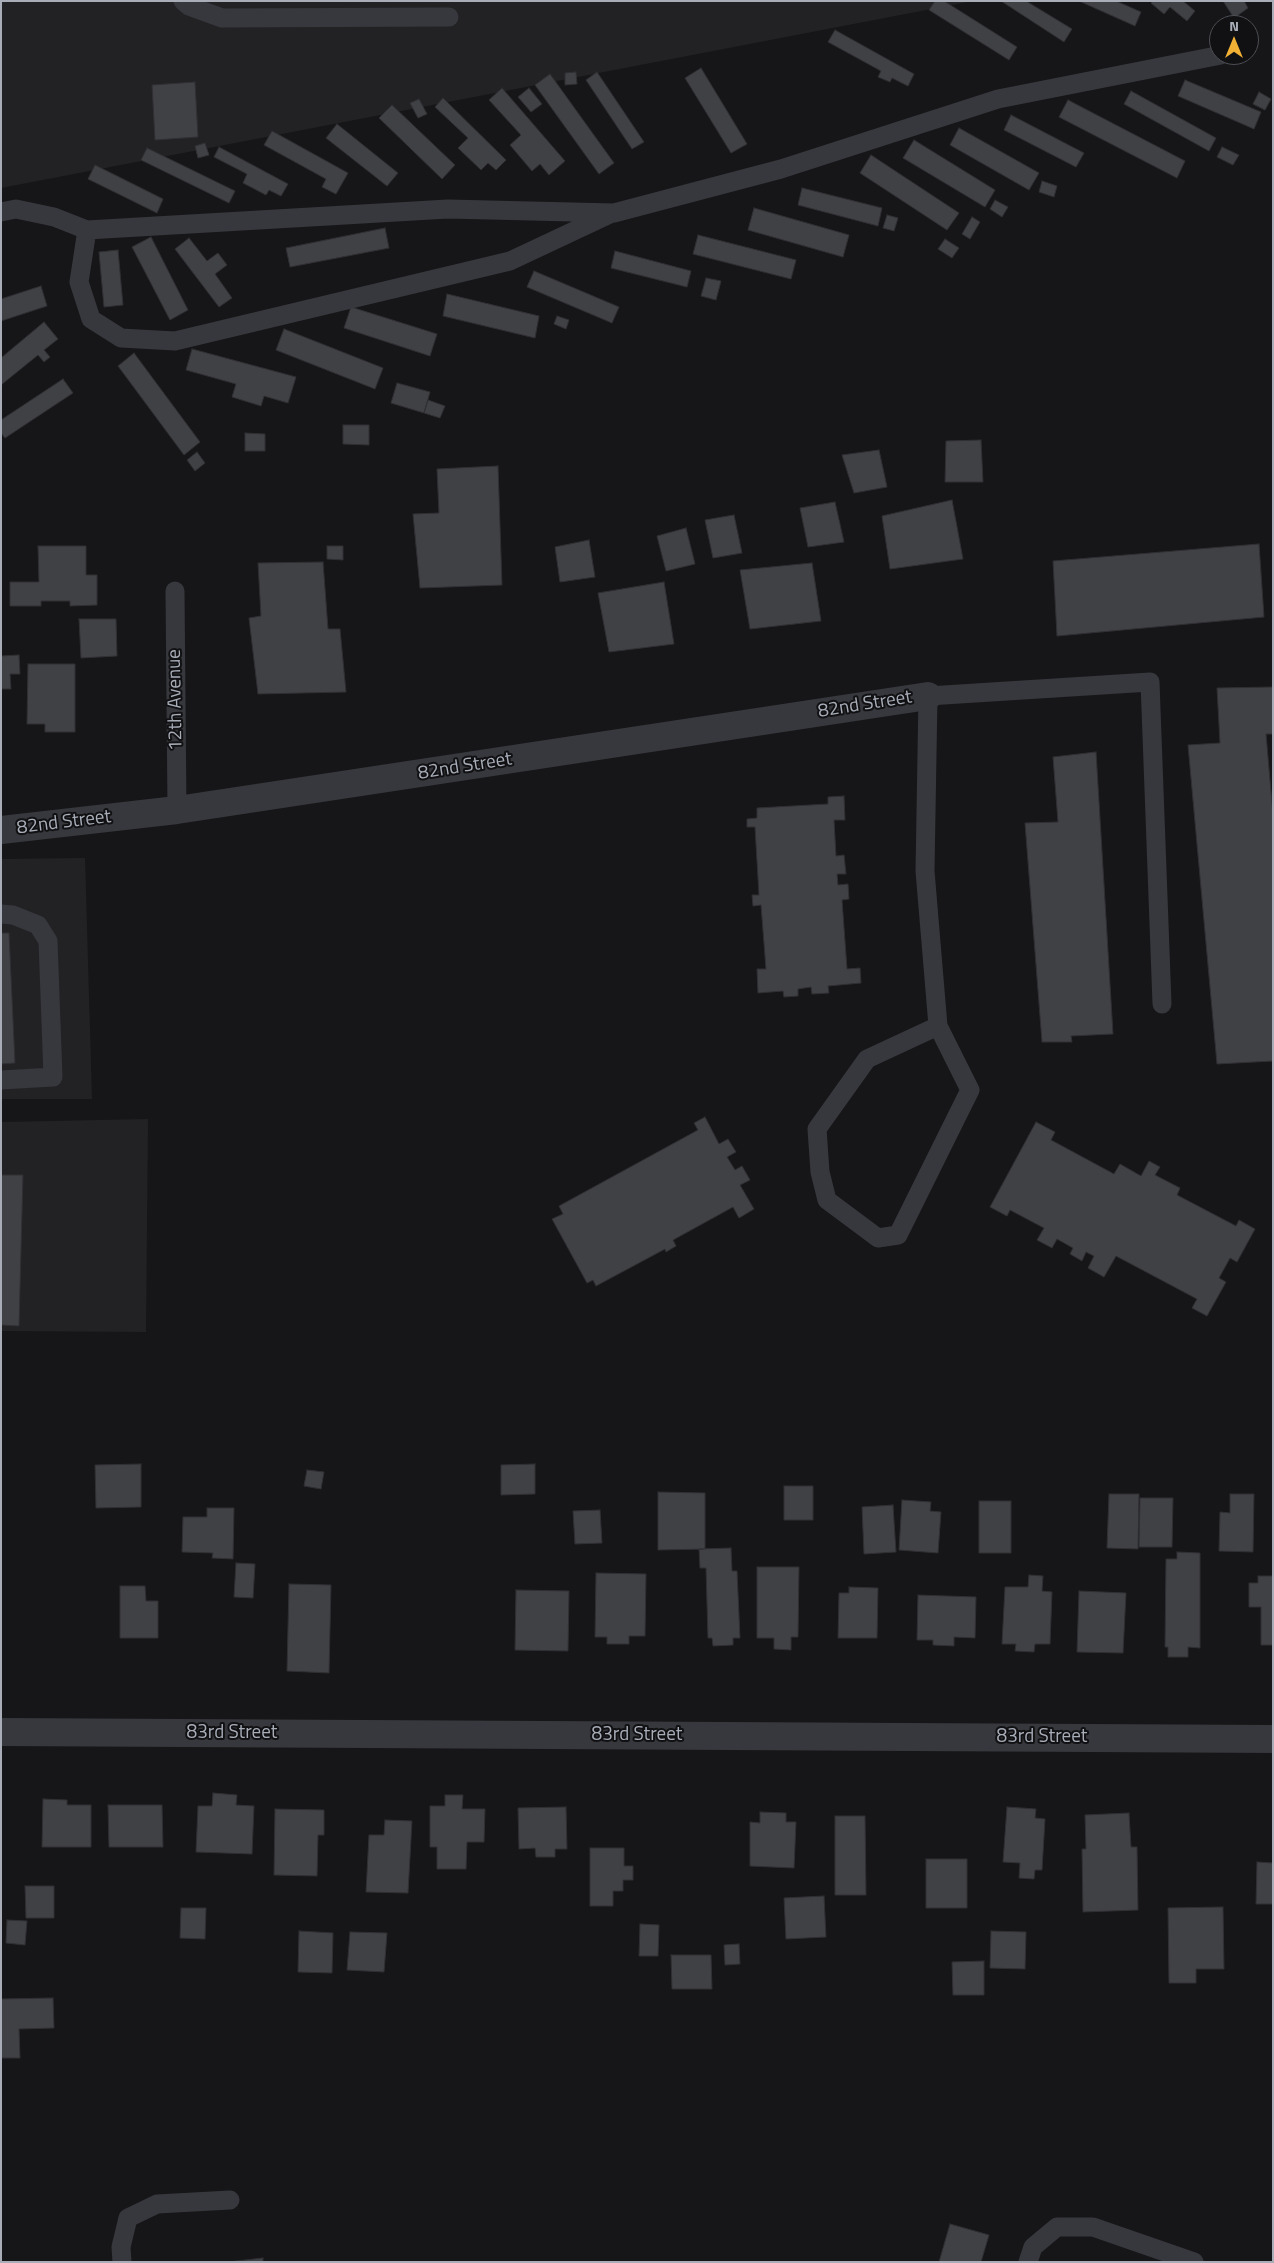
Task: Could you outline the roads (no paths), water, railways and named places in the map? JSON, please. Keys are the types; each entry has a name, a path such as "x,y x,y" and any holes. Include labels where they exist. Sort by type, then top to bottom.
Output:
{"street":[{"name":"82nd Street","path":"1,830 177,810 928,696"},
{"name":"83rd Street","path":"1,1732 1273,1739"}],"lane":[{"path":"187,3 222,18 449,16"},
{"path":"87,230 79,282 91,318 122,338 175,341 510,261 614,212 781,169 998,99 1209,57"},
{"path":"1,212 16,209 54,217 87,230 448,209 614,212"},
{"name":"12th Avenue","path":"175,590 177,810"},
{"path":"938,1026 867,1059 817,1129 820,1172 827,1200 878,1238 898,1235 970,1090 938,1026 925,871 928,696 1150,682 1162,1004"},
{"path":"1,914 13,915 38,925 48,941 53,1077 1,1080"},
{"path":"122,2262 121,2247 128,2218 157,2204 230,2200"},
{"path":"1028,2262 1033,2247 1057,2227 1093,2227 1194,2262"}]}
